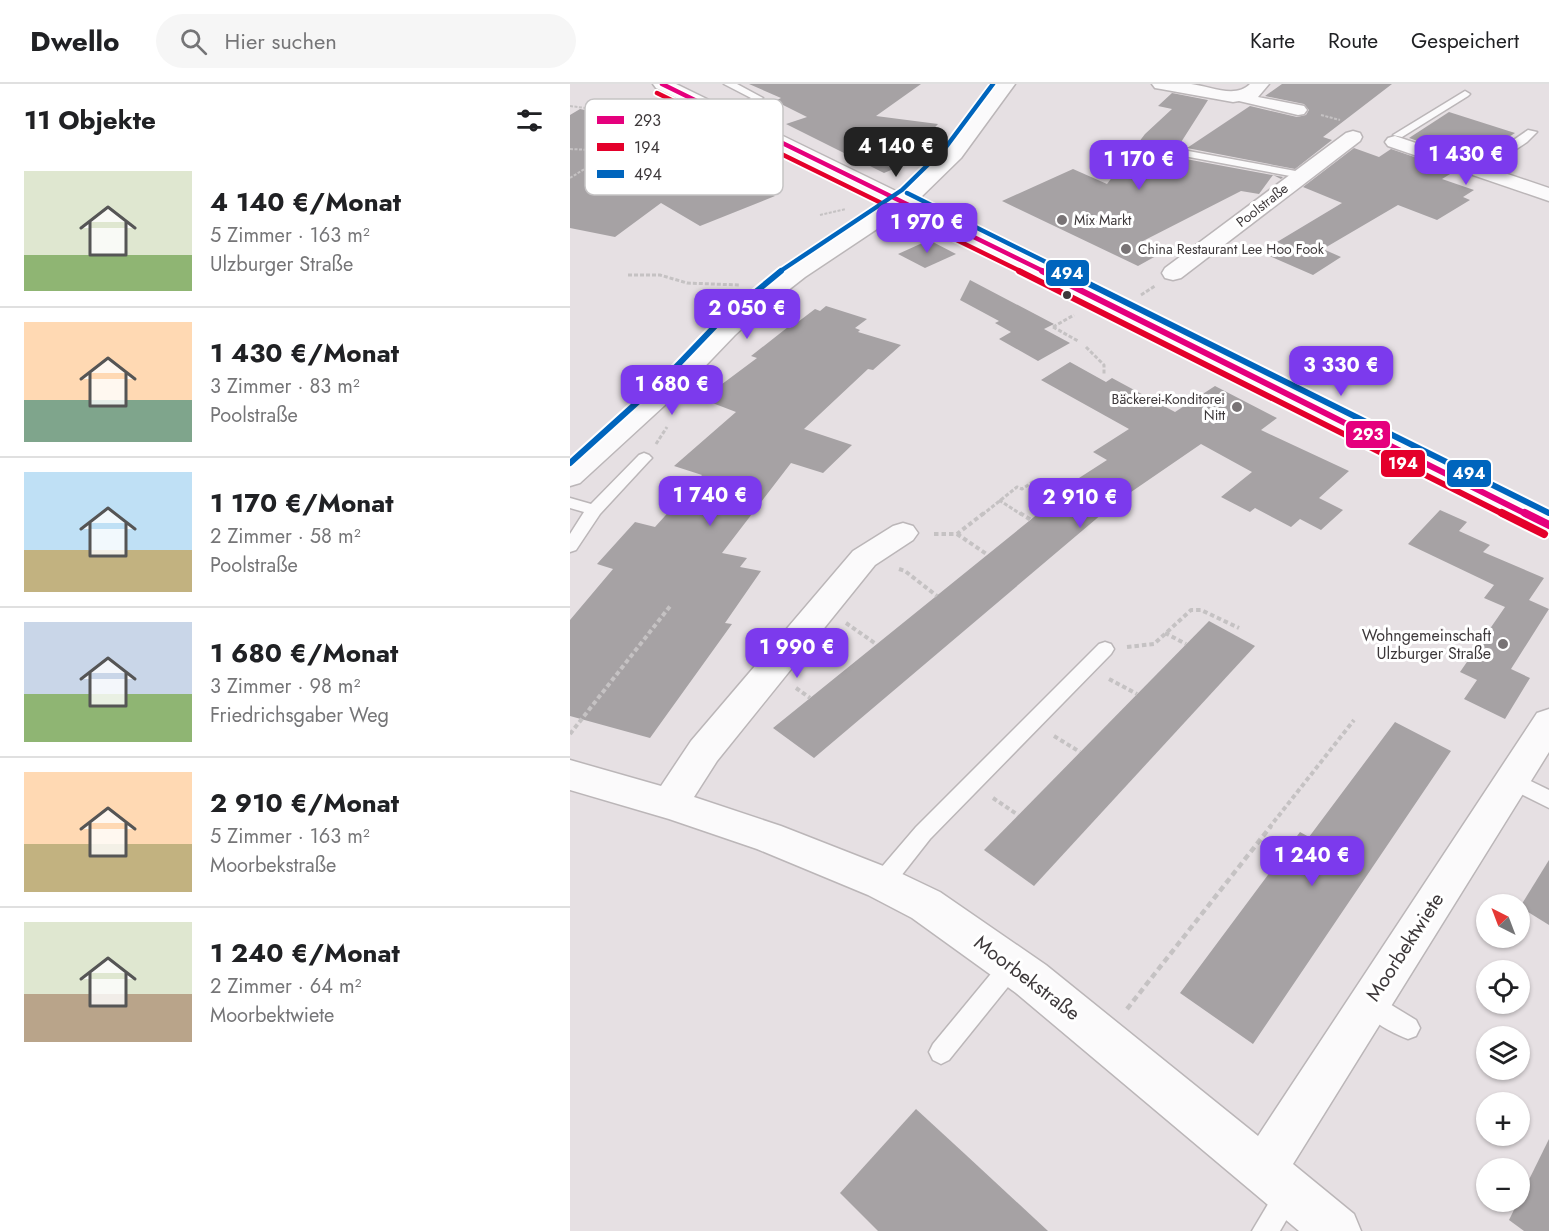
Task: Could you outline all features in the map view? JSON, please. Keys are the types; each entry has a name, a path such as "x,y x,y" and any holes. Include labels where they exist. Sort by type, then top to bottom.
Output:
{"main road":[{"path":"662,84 692,99"},
{"path":"570,477 680,378 726,330 797,272 902,202 954,154 1006,84"},
{"path":"1161,84 1220,96 1242,96 1251,93 1260,84"},
{"path":"1242,96 1253,101 1298,110"},
{"path":"1374,136 1549,195"},
{"name":"Poolstraße","path":"1173,273 1301,175 1374,136"},
{"path":"783,144 1549,525"},
{"path":"669,804 704,751 864,558 903,533"},
{"name":"Moorbektwiete","path":"1276,1182 1370,1003 1549,723"},
{"name":"Moorbekstraße","path":"570,775 669,804 768,837 882,884 926,905 1012,965 1337,1231"}],"lane":[{"path":"729,84 758,98 756,99"},
{"path":"1374,136 1465,94"},
{"path":"1477,170 1532,132"},
{"path":"1145,146 1301,175"},
{"path":"570,546 594,510 644,458"},
{"path":"570,503 594,510"},
{"path":"882,884 923,833 1105,649"},
{"path":"1512,780 1549,800"},
{"path":"941,1052 1012,965"},
{"path":"1370,1003 1408,1028"},
{"path":"1265,1231 1276,1182"}],"path":[{"path":"570,106 585,108"},
{"path":"1298,110 1335,118 1374,136"},
{"path":"570,149 585,150"},
{"path":"570,178 585,169"},
{"path":"820,215 854,208"},
{"path":"628,275 660,275 687,283 754,286 772,292"},
{"path":"1053,327 1078,341"},
{"path":"1086,347 1104,365 1104,374"},
{"path":"957,534 1017,487 1022,489 1034,481 1101,515"},
{"path":"999,500 1031,520"},
{"path":"903,533 957,534 988,555"},
{"path":"864,558 905,571 937,596"},
{"path":"570,734 672,605"},
{"path":"1105,649 1154,644 1191,610 1201,610 1239,628"},
{"path":"1165,633 1185,644"},
{"path":"1088,667 1137,694"},
{"path":"1104,1038 1354,720"},
{"path":"1033,723 1080,752"},
{"path":"973,783 1018,815"}],"building":[{"path":"749,84 921,84 876,116 938,124 898,167 884,173 786,124 807,117 783,105 783,99 779,99 781,98"},
{"path":"1282,84 1392,84 1323,137 1332,140 1295,169 1187,148 1250,106 1297,117 1306,115 1309,110 1304,104 1265,96"},
{"path":"1172,93 1208,100 1178,147 1144,141 1139,143 1139,149 1172,156 1169,161 1175,157 1273,175 1259,194 1241,191 1143,241 1165,251 1138,266 1002,201 1073,169 1107,184 1145,134 1172,109 1158,106"},
{"path":"580,109 585,110 585,195 775,196 700,226 661,203 615,237 570,228 570,115"},
{"path":"1449,112 1515,133 1473,160 1409,138"},
{"path":"1354,148 1379,157 1391,149 1455,171 1442,179 1474,190 1463,197 1470,200 1437,220 1398,205 1323,249 1341,257 1313,275 1267,255 1284,245 1277,242 1342,203 1303,187"},
{"path":"929,240 956,254 925,268 898,254"},
{"path":"970,280 1054,324 1044,329 1070,343 1038,361 999,339 1011,332 995,323 999,321 960,300"},
{"path":"826,306 867,319 855,328 860,330 858,332 901,345 873,370 868,369 804,429 852,445 823,473 791,463 722,553 747,558 740,567 761,571 725,623 732,624 650,738 570,716 570,620 613,569 597,564 635,522 655,527 702,475 674,466 736,412 702,399 757,358 751,356 788,327 790,328 815,309 820,311"},
{"path":"1070,362 1106,382 1112,378 1175,412 1215,386 1277,418 1261,430 1349,471 1319,498 1343,510 1321,530 1300,519 1291,527 1255,508 1250,512 1221,497 1252,472 1201,444 1115,503 814,758 773,728 1081,479 1079,478 1107,460 1093,452 1129,429 1041,380"},
{"name":"Wohngemeinschaft Ulzburger Straße","path":"1440,510 1467,522 1459,531 1490,545 1483,552 1544,578 1529,600 1549,609 1511,669 1530,678 1505,719 1464,699 1477,680 1460,672 1505,607 1484,598 1494,585 1408,544"},
{"path":"1209,621 1255,646 1034,886 984,850"},
{"path":"1395,722 1451,751 1253,1044 1180,993 1300,832 1309,837"},
{"path":"1549,860 1549,925 1530,913 1530,894 1528,894"},
{"path":"916,1109 1048,1231 878,1231 840,1193"},
{"path":"1549,1139 1549,1231 1524,1231 1509,1220 1513,1212 1530,1212 1530,1177"}],"transit line":[{"name":"293","path":"662,84 693,99"},
{"name":"494","path":"570,463 673,370 718,323 744,301 791,263 902,190 946,147 993,84"},
{"name":"194","path":"657,93 669,99"},
{"name":"293","path":"783,143 1549,525"},
{"name":"194","path":"783,155 1544,534"},
{"name":"494","path":"907,193 1549,513"}],"place":[{"name":"Mix Markt","path":"1062,220"},
{"name":"China Restaurant Lee Hoo Fook","path":"1126,249"},
{"name":"Bäckerei-Konditorei Nitt","path":"1237,407"},
{"name":"Wohngemeinschaft Ulzburger Straße","path":"1503,644"}]}
